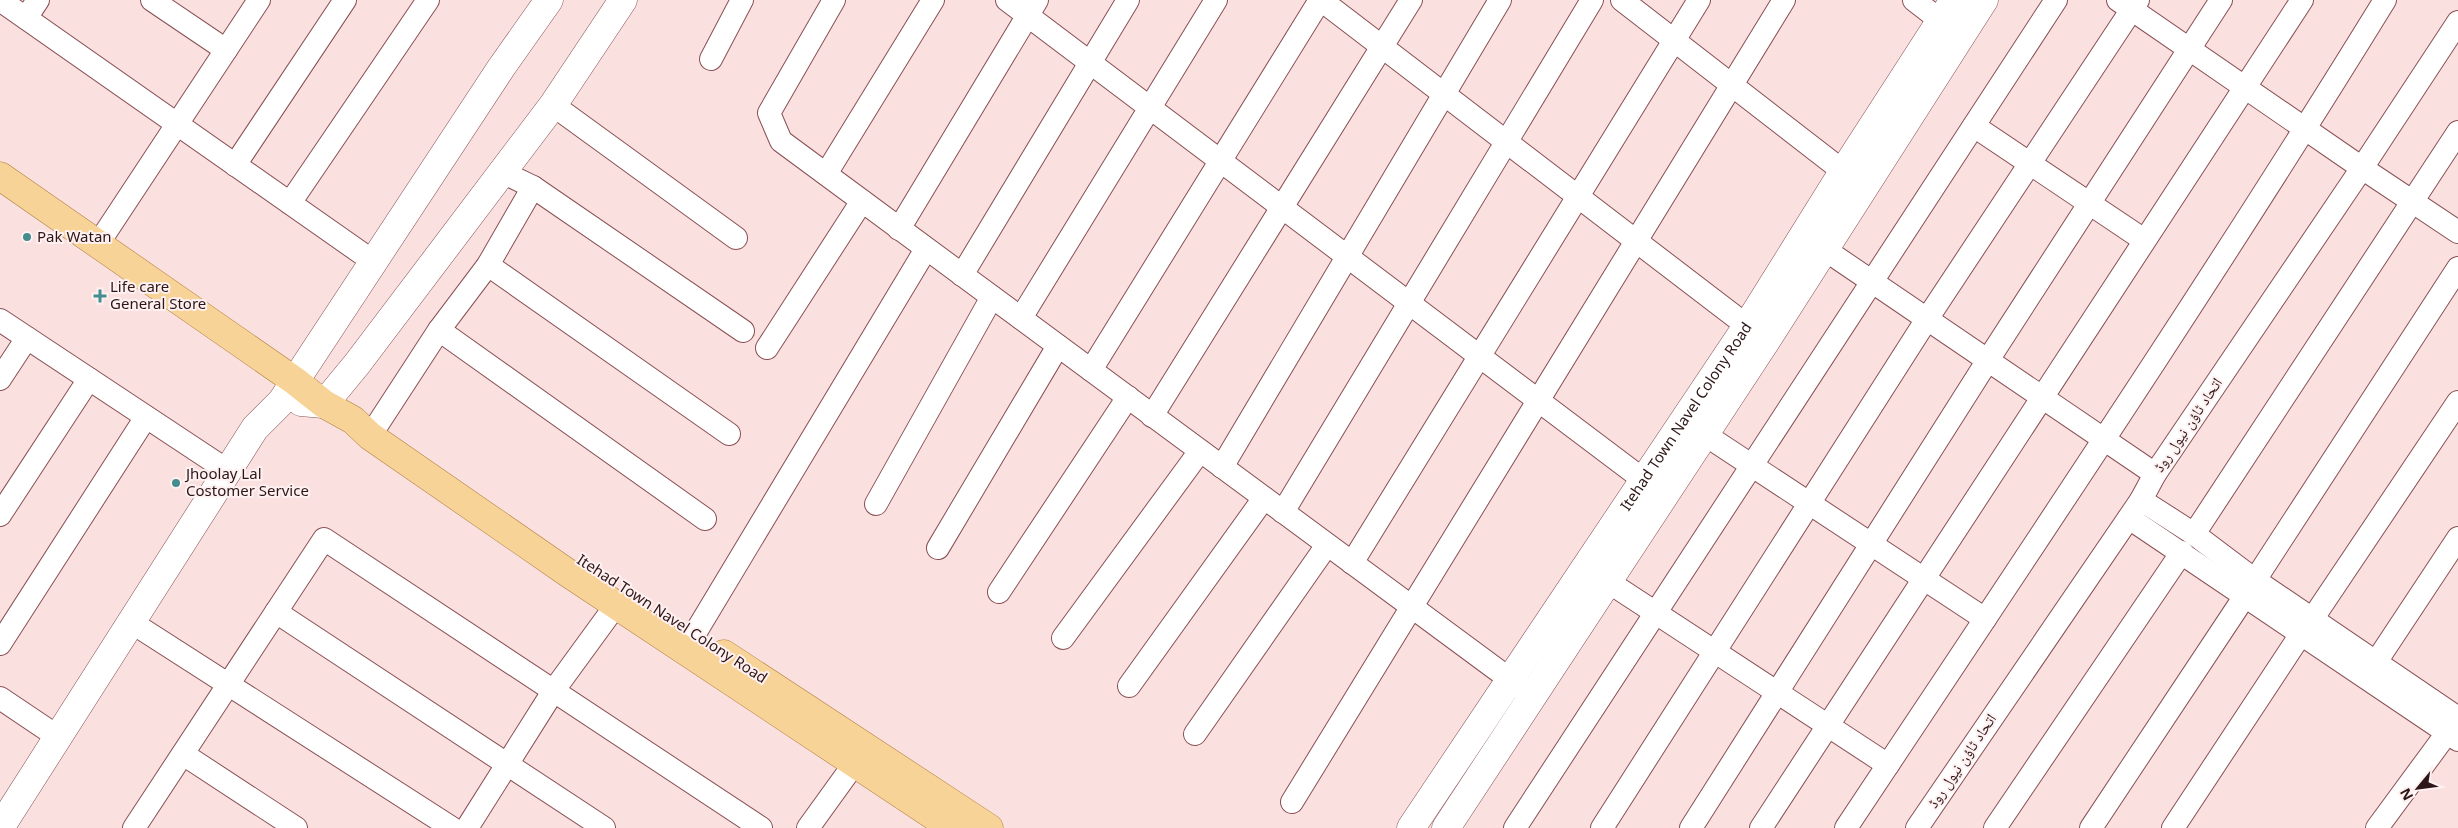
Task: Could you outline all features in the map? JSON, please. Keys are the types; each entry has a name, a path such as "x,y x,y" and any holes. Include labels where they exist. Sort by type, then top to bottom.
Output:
{"main road":[{"name":"Itehad Town Navel Colony Road","path":"0,176 98,244 288,391 324,404 367,426 690,643 861,755 989,828"},
{"name":"Itehad Town Navel Colony Road","path":"367,426 616,605 690,643"},
{"name":"Itehad Town Navel Colony Road","path":"861,755 952,828"}],"street":[{"path":"0,0 32,9 177,124 374,262"},
{"path":"152,0 226,50"},
{"path":"98,244 259,0"},
{"path":"235,165 345,0"},
{"path":"290,204 428,0"},
{"path":"324,404 553,105 623,0"},
{"path":"711,59 742,0"},
{"path":"834,0 769,112 781,141 1532,696"},
{"path":"826,174 933,0"},
{"path":"1007,0 1033,8 1090,63 1653,488"},
{"path":"962,275 1128,0"},
{"path":"1021,318 1216,0"},
{"path":"1091,370 1321,0 1756,334"},
{"path":"1152,416 1411,0"},
{"path":"1222,467 1500,0"},
{"path":"1283,512 1592,0"},
{"path":"1622,0 1853,179"},
{"path":"1352,563 1699,0"},
{"path":"1292,802 1784,0"},
{"path":"1914,0 1952,19"},
{"name":"Itehad Town Navel Colony Road","path":"1412,828 1510,680 1653,488 1756,334 1952,19 1984,0"},
{"path":"1515,828 2056,0"},
{"path":"1692,828 1988,360 2221,0"},
{"path":"1761,828 2041,396 2302,0"},
{"path":"1846,828 2103,440 2305,129 2384,0"},
{"path":"0,828 255,428 288,391 374,262 541,3"},
{"path":"1602,828 1927,319 2030,163 2129,3 2244,88 2458,232"},
{"path":"900,229 1033,8"},
{"name":"اتحاد ٹاؤن نیول روڈ","path":"1917,828 2135,509 2154,474 2362,168 2458,22"},
{"path":"553,105 736,238"},
{"path":"1974,126 2144,240"},
{"path":"1995,828 2188,543 2458,132"},
{"path":"502,172 533,187 742,331"},
{"name":"Itehad Town Navel Colony Road","path":"1446,828 1607,581 1653,488 1704,434 1756,334 1824,249 1853,179"},
{"path":"367,426 488,265 533,187"},
{"path":"767,348 862,201"},
{"path":"690,643 926,249"},
{"path":"1824,249 2154,474"},
{"path":"488,265 729,434"},
{"path":"2091,828 2458,268"},
{"path":"876,504 992,297"},
{"path":"0,320 228,471"},
{"path":"439,330 705,519"},
{"path":"0,379 27,338"},
{"path":"938,548 1058,346"},
{"path":"0,514 89,378"},
{"path":"998,592 1128,398"},
{"path":"2174,828 2458,402"},
{"path":"0,644 146,417"},
{"path":"1704,434 1985,619"},
{"path":"1063,638 1200,450"},
{"path":"1129,686 1264,498"},
{"path":"2135,509 2188,543 2307,626 2376,662 2456,725"},
{"path":"2376,662 2458,538"},
{"path":"143,825 183,754 324,539 761,828"},
{"path":"1195,734 1327,545"},
{"path":"1607,581 1888,765"},
{"path":"467,828 554,690 616,605"},
{"path":"276,612 604,828"},
{"path":"131,622 452,828"},
{"path":"2307,626 2364,679 2456,725"},
{"path":"0,698 58,737"},
{"path":"2377,828 2456,725"},
{"path":"183,754 296,828"},
{"path":"808,828 861,755"}],"place":[{"name":"Pak Watan","path":"27,237"},
{"name":"Life care General Store","path":"100,296"},
{"name":"Jhoolay Lal Costomer Service","path":"176,483"}]}
